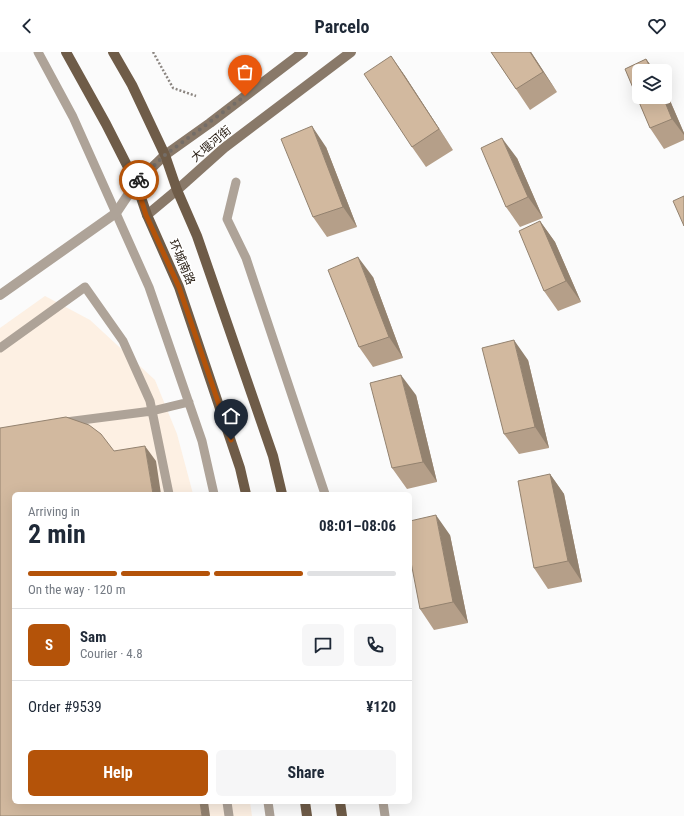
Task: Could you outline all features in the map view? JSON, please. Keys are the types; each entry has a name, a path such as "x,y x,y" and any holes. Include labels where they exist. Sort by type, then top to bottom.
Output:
{"main road":[{"name":"环城南路","path":"66,52 106,124 136,183 146,215 179,287 240,468 246,492"},
{"name":"环城南路","path":"113,52 132,85 165,155 177,190 197,236 273,456 282,492"},
{"path":"305,804 307,816"},
{"path":"340,804 342,816"}],"street":[{"name":"大堰河街","path":"136,183 165,155 210,123 303,52"},
{"name":"大堰河街","path":"146,215 177,190 224,148 351,52"},
{"path":"0,295 116,213 136,183"}],"lane":[{"path":"38,52 73,117 149,287 202,441 214,492"},
{"path":"236,182 228,219 246,258 324,492"},
{"path":"0,348 85,287 123,341 150,401 169,492"},
{"path":"61,423 152,410 189,402"},
{"path":"227,804 229,816"},
{"path":"268,804 270,816"},
{"path":"383,804 386,816"}],"path":[{"path":"153,52 173,88 196,96"}],"shaded area":[{"path":"45,296 90,320 155,380 177,434 192,492 12,492 12,804 250,804 252,816 0,816 0,328"}],"building":[{"path":"491,52 530,52 543,72 516,89"},
{"path":"391,56 439,129 412,147 364,74"},
{"path":"646,59 648,64 636,64"},
{"path":"632,66 632,86 625,69"},
{"path":"640,104 666,104 672,119 650,128"},
{"path":"312,126 343,207 313,217 281,139"},
{"path":"502,138 528,197 506,207 481,148"},
{"path":"684,196 684,226 673,201"},
{"path":"540,221 566,281 544,291 519,231"},
{"path":"358,257 389,337 359,347 328,270"},
{"path":"514,340 535,427 504,434 482,348"},
{"path":"401,375 423,462 392,468 370,383"},
{"path":"66,417 89,425 101,434 114,451 145,446 153,492 12,492 12,804 200,804 202,816 0,816 0,428"},
{"path":"550,474 568,561 534,568 518,481"},
{"path":"436,515 453,602 420,609 412,567 412,521"}],"way so far":[{"path":"139,180 165,155 245,96"}],"route":[{"path":"139,180 136,183 146,215 179,287 231,440"}]}
